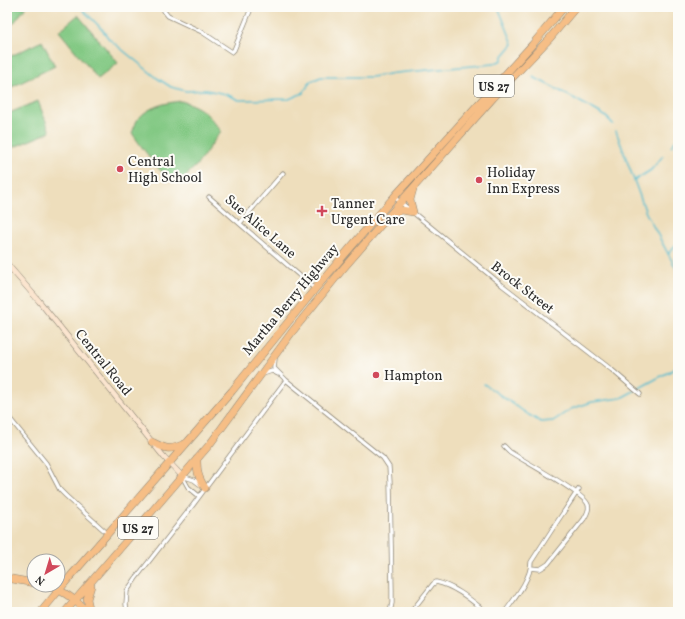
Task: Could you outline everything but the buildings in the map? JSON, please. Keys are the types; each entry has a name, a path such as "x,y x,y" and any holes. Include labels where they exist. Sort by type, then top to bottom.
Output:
{"highway":[{"name":"Martha Berry Highway","path":"66,582 232,391 315,288 394,197 532,45 564,7"},
{"name":"Martha Berry Highway","path":"65,612 94,580 219,432 260,375 322,295 400,202 493,98 550,38 576,7"},
{"path":"390,214 401,210 413,212 410,200 414,186"},
{"path":"315,288 322,295"},
{"path":"152,442 167,449 171,449 187,442"},
{"path":"197,458 197,471 199,479 205,488"},
{"path":"7,578 26,582"},
{"path":"90,612 87,602 87,595 94,580"},
{"name":"Martha Berry Highway","path":"41,612 57,593"},
{"path":"64,593 76,600 87,612"}],"street":[{"path":"165,7 164,11 168,16 202,32 226,50 232,52 250,11"},
{"path":"240,223 283,173"},
{"name":"Sue Alice Lane","path":"210,197 315,288"},
{"name":"Brock Street","path":"394,197 640,394"},
{"name":"Central Road","path":"7,264 39,301 152,442 182,476 188,487 199,496"},
{"path":"276,355 274,368 279,374 383,458 389,467 392,528 392,603 390,612"},
{"path":"260,375 272,371 279,374"},
{"path":"127,612 127,592 136,578 286,380"},
{"path":"7,415 46,463 60,490 108,534"},
{"path":"504,446 510,452 578,491 589,506 587,514 548,564 540,569 531,568"},
{"name":"Central Road","path":"182,476 194,480 205,488"},
{"path":"505,612 519,594 531,568 531,562 578,491"},
{"path":"411,612 436,582 441,583 465,596 486,612"}],"green space":[{"path":"7,7 26,7 13,24 7,24"},
{"path":"78,15 118,63 98,79 59,31"},
{"path":"42,41 55,66 12,87 7,78 7,58"},
{"path":"38,101 50,132 7,150 7,114"},
{"path":"181,101 199,108 221,131 197,165 179,182 168,177 161,170 132,133 138,119 147,111 163,104"}],"waterway":[{"path":"80,7 102,29 109,39 157,78 171,87 186,91 206,90 226,94 239,100 289,99 303,93 311,81 321,77 371,77 395,73 493,64 502,60 502,57 513,44 498,7"},
{"path":"533,77 600,113 613,124"},
{"path":"616,131 646,213 678,272"},
{"path":"671,146 678,138"},
{"path":"635,180 651,170 663,156"},
{"path":"668,254 678,242"},
{"path":"484,384 541,422 553,421 571,409 592,402 621,398 678,367"}],"place":[{"name":"Central High School","path":"120,169"},
{"name":"Holiday Inn Express","path":"479,180"},
{"name":"Tanner Urgent Care","path":"322,211"},
{"name":"Hampton","path":"376,375"}]}
